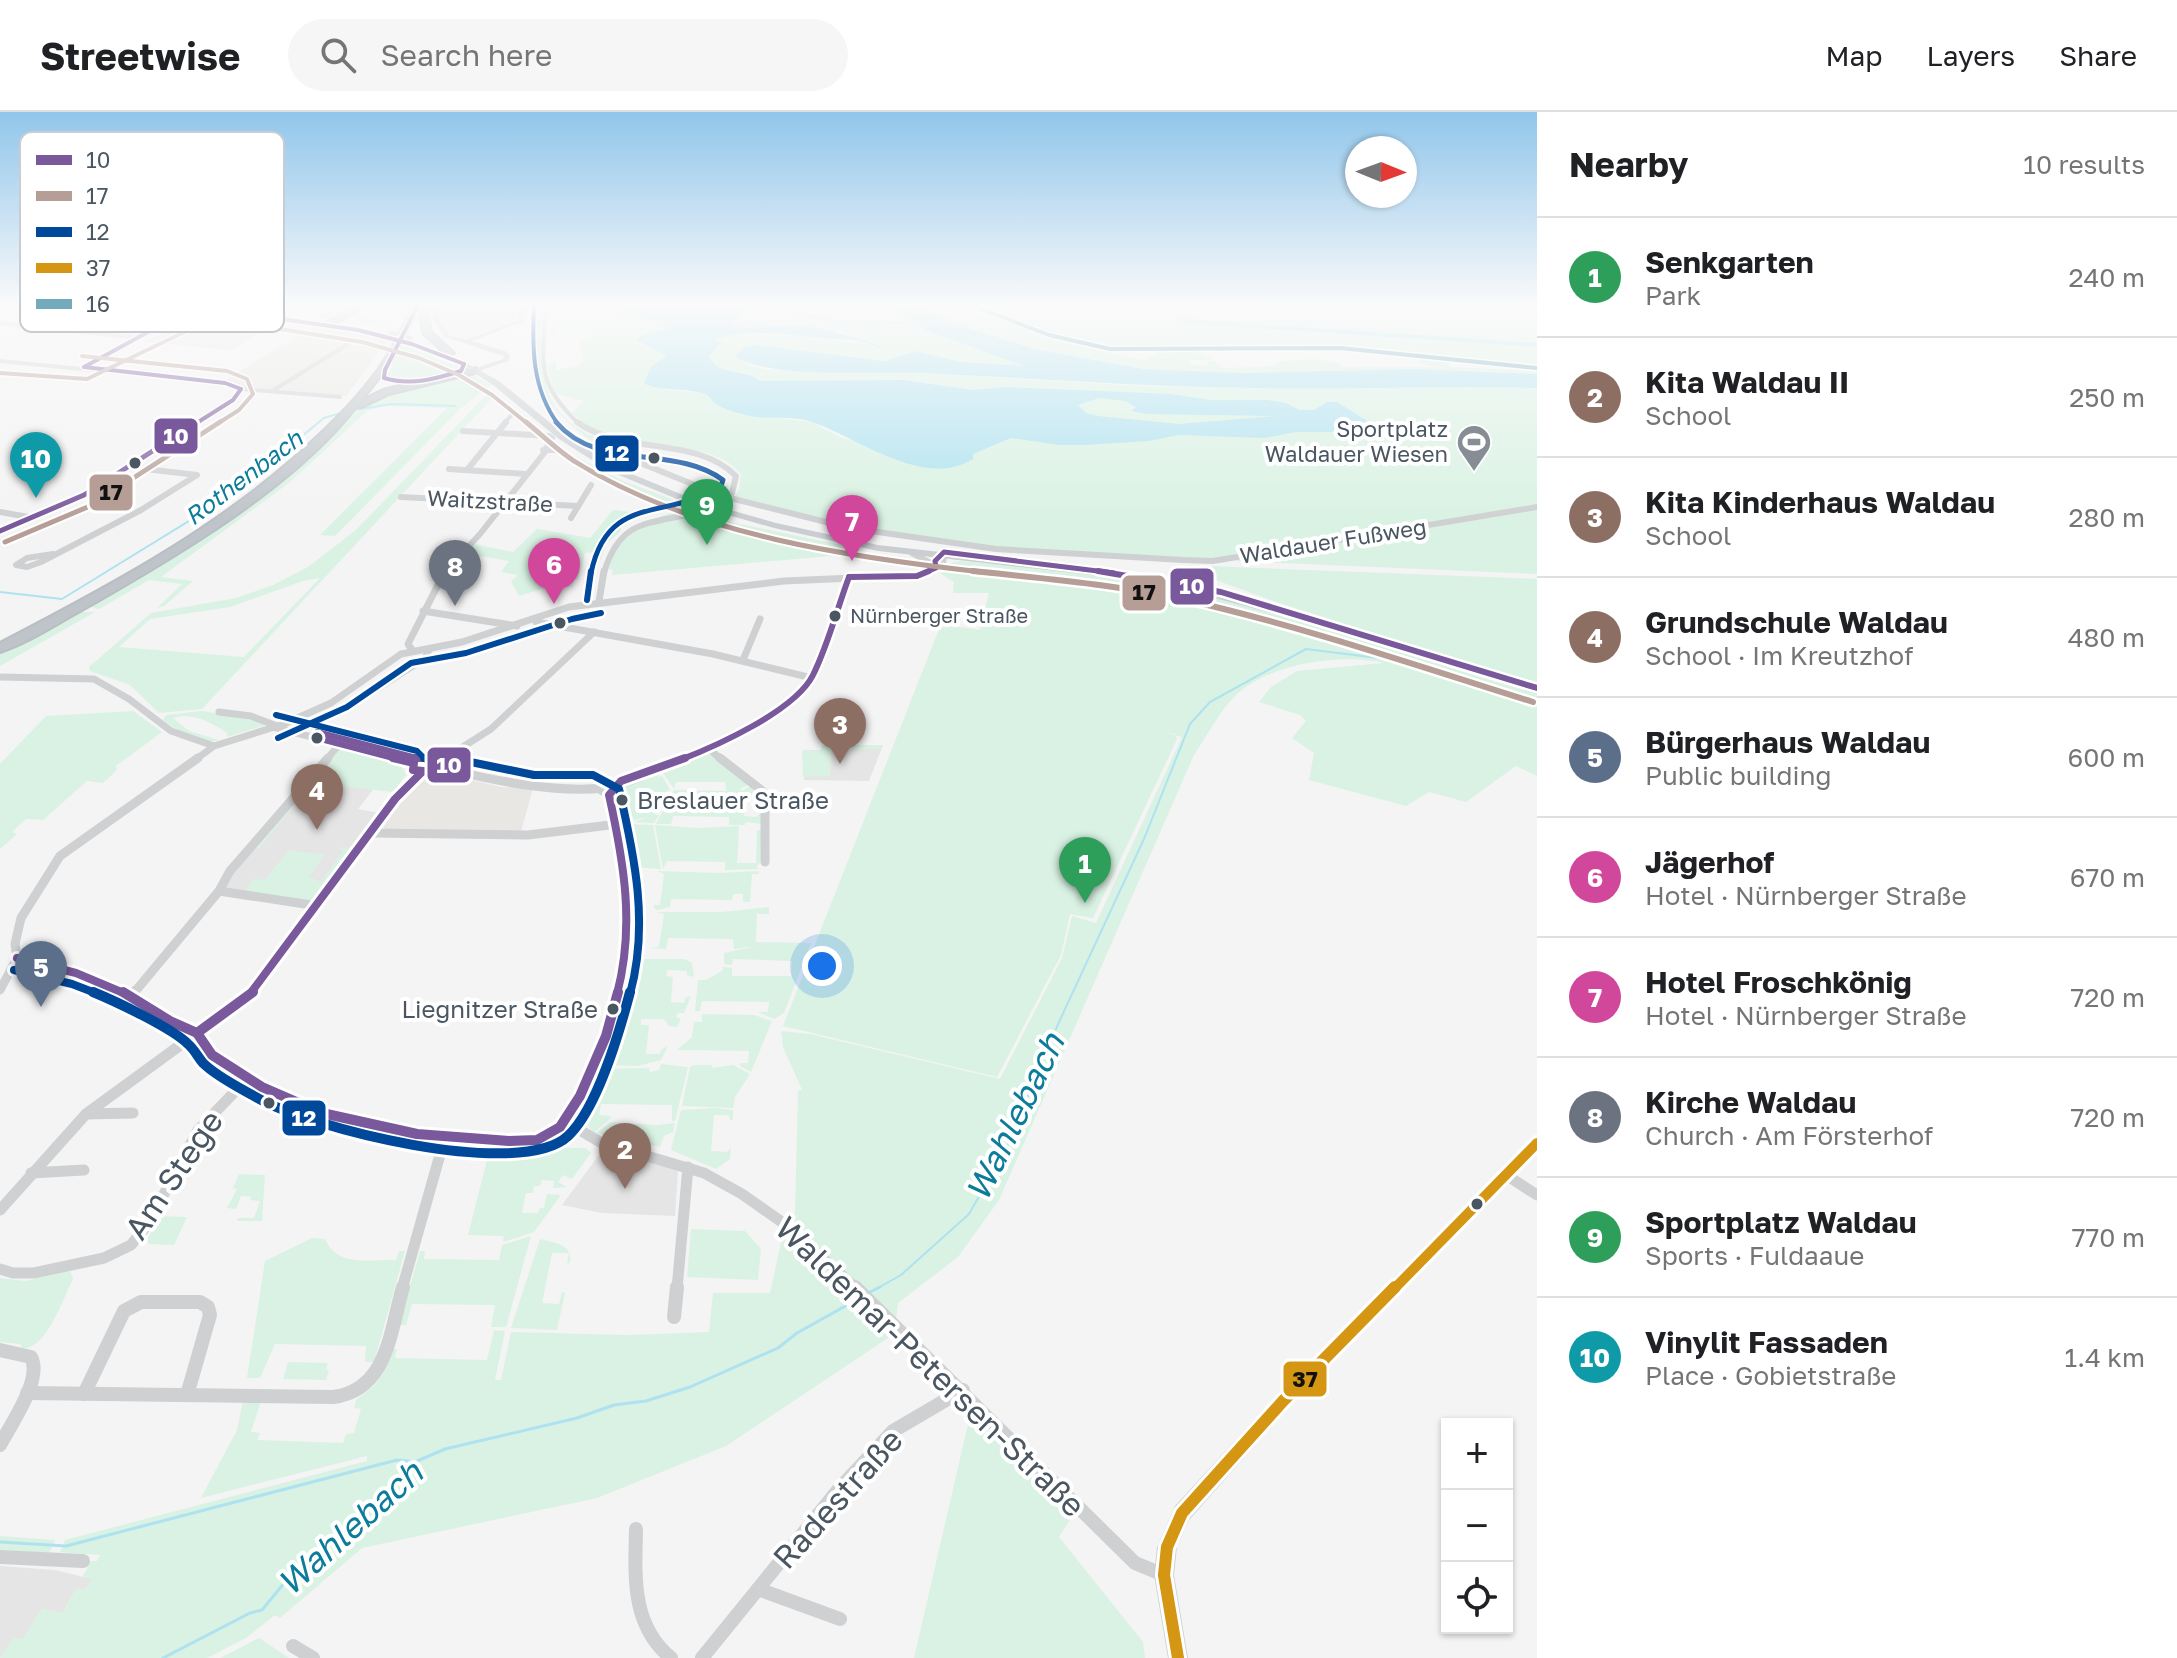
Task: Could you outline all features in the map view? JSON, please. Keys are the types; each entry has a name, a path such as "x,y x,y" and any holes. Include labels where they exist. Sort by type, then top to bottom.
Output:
{"highway":[{"path":"347,412 371,377"},
{"path":"0,645 82,600 249,492 347,412 376,377"},
{"path":"384,377 401,383 431,377"},
{"path":"347,412 386,392 449,377"}],"main road":[{"path":"494,377 584,447 660,486 696,499 806,529 940,560 1110,574 1210,593 1324,624 1537,690"},
{"path":"494,377 577,449 655,488 774,525 940,560 1109,571 1168,581 1275,606 1537,690"}],"street":[{"path":"173,377 225,383 241,389 340,397"},
{"path":"272,391 294,377"},
{"path":"547,377 551,395 566,414 587,431 637,446 690,452 722,462 736,476 732,493 721,501 695,513 642,526 614,541 606,558 599,601"},
{"path":"0,531 84,495 233,400 241,389"},
{"path":"467,470 514,412"},
{"path":"413,651 408,644 451,561 480,534 552,438 463,431"},
{"name":"Waldauer Fußweg","path":"637,446 628,458 666,475 722,496 804,518 946,543 1047,553 1213,561 1537,507"},
{"path":"53,554 27,558 16,565 32,566 141,510 197,475 129,467"},
{"path":"449,469 526,474"},
{"name":"Waitzstraße","path":"571,518 591,485"},
{"name":"Waitzstraße","path":"401,497 578,506"},
{"path":"0,512 34,518"},
{"path":"0,990 17,958 15,944 21,918 60,856 104,821 214,746 278,726 331,703 394,659 413,651 429,650 517,626 569,607 599,601 706,588 849,577 917,576 940,560"},
{"path":"417,761 413,770 421,773 446,769 469,777 517,785 612,791 630,777 709,749 787,704 812,678 849,577"},
{"path":"423,611 517,626"},
{"path":"743,660 760,619"},
{"path":"533,621 743,660 812,678"},
{"path":"219,712 251,716 278,726 417,761 447,757 491,729 594,632"},
{"path":"347,708 425,658 429,650"},
{"path":"0,677 44,675 94,679 129,699 171,731 214,746"},
{"path":"357,687 375,688"},
{"path":"131,996 219,891 230,871 342,741"},
{"path":"709,749 767,796 765,862"},
{"path":"446,769 452,761 447,757"},
{"path":"0,1210 86,1114 256,990 395,799 421,773"},
{"path":"17,958 97,980 131,996 171,1025 197,1033 206,1053 247,1079 295,1103 345,1120 382,1129 445,1137 528,1140 546,1137 558,1128 574,1107 613,1021 626,968 630,908 612,791"},
{"path":"370,833 556,833 588,831 618,824"},
{"path":"219,891 318,906"},
{"name":"Am Stege","path":"0,1269 18,1274 37,1272 120,1252 133,1244 146,1227 194,1134 210,1113 247,1079"},
{"path":"558,1128 578,1127 574,1107"},
{"path":"86,1114 133,1113"},
{"name":"Waldemar-Petersen-Straße","path":"578,1127 601,1144 645,1153 716,1179 758,1205 849,1280 1135,1563 1164,1575"},
{"path":"27,1393 333,1397 350,1396 370,1384 382,1360 445,1137"},
{"path":"1178,1658 1164,1575 1171,1532 1192,1500 1283,1401 1537,1143"},
{"path":"674,1317 688,1167"},
{"path":"31,1173 84,1170"},
{"path":"1506,1175 1537,1195"},
{"path":"84,1394 124,1311 141,1302 200,1302 208,1307 210,1315 187,1395"},
{"path":"0,1350 31,1357 36,1366 27,1393 0,1445"},
{"name":"Radestraße","path":"702,1658 839,1489 893,1431 963,1390"},
{"path":"636,1529 635,1583 643,1626 662,1652 671,1658"},
{"path":"0,1557 83,1561"},
{"name":"Radestraße","path":"758,1589 840,1619"},
{"path":"293,1646 313,1658"}],"shaded area":[{"path":"231,377 360,377 346,396 243,387 223,382"},
{"path":"822,745 883,745 869,781 804,780 804,750 821,750"},
{"path":"338,748 394,763 358,809 379,813 316,901 223,890 230,880 226,879"},
{"path":"445,774 501,787 533,788 521,832 386,830 383,827 405,793 417,782 428,776"},
{"path":"602,1151 678,1169 675,1216 602,1213 562,1205"},
{"path":"0,1566 55,1570 92,1579 85,1590 77,1588 62,1613 42,1609 23,1639 0,1658"}],"green space":[{"path":"388,377 428,377 414,381"},
{"path":"453,377 477,377 491,385 460,409 335,536 320,535 447,408 383,406 367,411 289,483 161,577 193,581 164,606 157,608 182,584 149,580 99,609 88,606 131,580 319,446 363,405 396,391"},
{"path":"535,377 545,377 560,412 574,425 597,438 629,446 625,455 585,437 558,412"},
{"path":"550,377 646,377 644,382 668,390 703,393 717,405 747,415 812,422 842,438 865,443 881,454 917,466 949,467 973,459 972,454 1011,438 1058,445 1109,441 1023,388 973,390 903,380 760,381 754,377 989,377 1144,386 1262,388 1433,385 1537,388 1537,505 1209,560 1046,552 948,542 850,527 735,497 741,474 729,463 699,451 615,439 597,431 572,413 584,401 554,393"},
{"path":"487,394 494,396 202,709 159,713 130,685 90,671 89,667 151,613 236,598 273,585 308,567 356,530","holes":["320,578 244,657 119,647 150,619 230,607"]},
{"path":"565,451 621,480 698,509 624,529 679,510 577,469"},
{"path":"1537,509 1537,574 1233,561"},
{"path":"613,510 632,512 620,518 621,531 606,544 600,562 599,551 585,553 578,580 574,580 572,587 548,587 519,596 511,581 518,575 501,572 509,561 464,553 474,544 513,552 537,529 590,538"},
{"path":"697,515 851,547 853,550 842,550 843,555 612,575 613,569 609,570 614,555 621,543 631,535 655,524"},
{"path":"961,561 1102,575 1185,589 1274,612 1537,694 1537,776 1516,766 1466,802 1429,792 1406,806 1309,780 1314,753 1292,738 1306,721 1300,715 1259,702 1271,687 1297,671 1384,663 1348,659 1307,663 1251,683 1225,708 1194,755 999,1200 958,1257 898,1303 894,1334 726,1446 597,1498 362,1548 280,1618 275,1615 246,1638 207,1658 0,1658 14,1637 23,1639 42,1609 62,1613 77,1588 85,1590 91,1580 83,1576 91,1561 97,1561 100,1555 60,1552 65,1540 367,1461 367,1456 201,1498 237,1430 243,1401 261,1401 251,1432 260,1433 257,1440 343,1443 346,1434 354,1433 361,1409 354,1408 356,1400 382,1375 393,1349 397,1349 395,1358 487,1360 494,1330 505,1331 495,1380 501,1380 511,1332 628,1335 709,1332 713,1293 770,1293 785,1224 795,1213 798,1091 802,1090 783,1047 781,1031 810,1034 1000,1079 1062,958 1072,916 1096,923 1182,737 1175,735 1177,739 1093,918 1070,914 1061,955 997,1077 783,1026 941,624 980,630 989,593 953,593 954,582 941,574 950,563"},
{"path":"1185,565 1537,579 1537,684 1279,603 1183,568"},
{"path":"76,612 95,612 0,666 0,654"},
{"path":"133,711 162,732 116,766 117,770 103,783 87,781 43,820 26,819 12,832 17,834 0,849 0,764 46,716"},
{"path":"202,711 250,718 266,725 227,737 227,733 202,719 188,716 173,718 189,731 219,740 205,741 163,720 166,715"},
{"path":"822,745 883,745 881,749 831,749 830,776 803,777 802,751 821,750"},
{"path":"338,748 401,765 406,775 393,792 324,784 306,806 295,804 259,848 254,847"},
{"path":"705,754 711,755 750,784 740,789 742,791 752,785 759,791 763,800 757,796 746,796 744,816 756,817 762,812 762,824 746,822 745,825 729,825 729,817 673,816 671,824 656,824 674,790 726,791 725,782 676,782 674,789 662,771"},
{"path":"660,772 658,777 662,776 670,790 654,797 654,792 637,792 636,797 642,798 639,806 649,807 650,800 666,801 660,812 653,815 659,815 654,823 634,822 648,817 624,822 616,797 620,787"},
{"path":"625,824 653,825 661,869 634,867"},
{"path":"655,825 698,828 739,826 737,863 756,863 757,830 761,830 760,863 756,867 759,869 725,870 725,862 667,861 663,869"},
{"path":"340,847 353,849 314,903 243,893 254,879 265,880 289,850 325,855 309,877 321,882 343,851"},
{"path":"657,871 759,871 759,874 752,874 750,902 743,902 743,894 733,894 732,900 671,899 670,907 656,910 653,905 660,905 664,874"},
{"path":"769,907 769,914 757,914 756,942 811,943 784,1013 774,1019 758,1012 768,1012 769,1002 702,1001 700,1011 695,1011 698,980 706,980 722,971 723,967 732,968 732,976 791,976 792,961 733,959 732,965 724,964 724,953 757,946 734,949 733,939 668,938 666,949 649,948 659,947 664,914 656,912 722,912"},
{"path":"634,959 684,959 692,963 694,977 687,975 687,971 667,970 666,976 673,977 671,1002 684,1003 685,998 691,996 684,1013 678,1013 676,1017 681,1019 677,1027 669,1026 664,1019 641,1019 641,1025 649,1025 646,1054 660,1054 668,1046 661,1060 638,1066 606,1065 626,1011"},
{"path":"702,1014 754,1015 772,1021 751,1072 740,1066 741,1063 748,1063 749,1051 677,1050 692,1037 694,1022 702,1022"},
{"path":"661,1064 688,1067 675,1121 672,1121 672,1105 601,1104 599,1115 611,1116 594,1132 585,1118 585,1110 604,1069 649,1068 650,1072 659,1070"},
{"path":"712,1065 712,1068 733,1065 750,1074 735,1097 733,1108 682,1106 690,1067"},
{"path":"681,1110 733,1110 733,1120 729,1115 714,1115 711,1151 727,1152 731,1148 730,1159 716,1169 671,1150"},
{"path":"611,1122 675,1123 673,1132 664,1136 660,1147 596,1133"},
{"path":"490,1148 586,1148 591,1153 572,1179 563,1175 558,1182 567,1187 553,1188 554,1181 542,1180 540,1186 534,1186 533,1193 526,1193 522,1213 538,1213 540,1208 544,1208 547,1194 561,1195 534,1232 503,1242 504,1236 468,1235"},
{"path":"239,1174 265,1175 262,1221 237,1221 238,1218 254,1218 260,1201 250,1200 251,1197 241,1196 236,1209 227,1208 237,1189 233,1188"},
{"path":"159,1216 187,1217 174,1245 149,1244 147,1241"},
{"path":"691,1229 745,1231 761,1249 758,1280 687,1277"},
{"path":"531,1236 506,1327 491,1327 495,1305 412,1304 406,1325 399,1325 420,1251 425,1251 424,1259 499,1260 502,1245"},
{"path":"312,1238 325,1239 338,1254 356,1260 396,1260 399,1251 405,1251 374,1362 365,1362 366,1346 275,1344 260,1378 247,1378 265,1261"},
{"path":"540,1239 562,1245 569,1252 570,1257 570,1263 567,1263 569,1253 552,1253 542,1303 559,1304 562,1292 565,1293 557,1330 511,1328"},
{"path":"70,1271 73,1279 53,1322 39,1341 31,1347 22,1348 20,1344 0,1342 0,1278 25,1281"},
{"path":"288,1362 328,1363 326,1380 283,1379"},
{"path":"972,1407 1073,1515 1059,1537 1143,1642 1145,1658 914,1658"},
{"path":"0,1536 55,1540 49,1553 0,1550"},
{"path":"259,1638 289,1658 220,1658"}],"water":[{"path":"646,377 754,377 760,381 903,380 973,390 1004,387 1170,394 1211,400 1267,400 1286,403 1299,410 1314,410 1327,402 1337,402 1369,422 1367,427 1352,432 1296,432 1264,438 1179,435 1149,441 1058,445 1011,438 973,454 973,459 954,467 934,468 891,458 805,420 750,416 719,406 702,393 661,388 644,382","holes":["1099,398 1126,401 1136,407 1131,411 1147,414 1275,416 1179,424 1098,416 1086,413 1078,405"]},
{"path":"999,377 1537,377 1537,388 1293,388"}],"waterway":[{"name":"Rothenbach","path":"354,410 392,404 456,406"},
{"name":"Rothenbach","path":"0,592 62,599 228,497 324,418 344,412"},
{"name":"Wahlebach","path":"876,1289 901,1275 969,1214 1006,1149 1059,1022 1144,839 1190,724 1210,702 1306,649 1394,660 1537,701"},
{"name":"Wahlebach","path":"876,1289 880,1287"},
{"name":"Wahlebach","path":"870,1292 876,1289"},
{"name":"Wahlebach","path":"415,1462 445,1449 577,1418 614,1405 646,1401 690,1387 778,1348 797,1333 858,1299"},
{"path":"0,1542 66,1546 397,1460 415,1462"},
{"name":"Wahlebach","path":"163,1658 250,1613 262,1610 285,1582 295,1579 317,1560 415,1462"}],"transit line":[{"name":"17","path":"60,377 91,377"},
{"name":"10","path":"173,377 225,383 241,389"},
{"name":"17","path":"5,542 90,506 239,410 253,394 247,379 242,377"},
{"name":"10","path":"384,377 403,382 441,377"},
{"name":"17","path":"463,377 492,395 571,459 607,480 689,514 771,537 875,560 1108,586 1194,602 1321,636 1533,702"},
{"name":"12","path":"536,377 547,410 559,426 576,439 598,449 692,465 723,480 721,486 704,495 633,515 608,531 594,558 587,600"},
{"name":"10","path":"0,531 84,495 233,400 241,389"},
{"name":"10","path":"849,577 917,576 936,568 935,561 944,552 1139,576 1221,592 1537,688"},
{"name":"10","path":"17,958 76,973 118,989 170,1021 197,1033 212,1055 262,1087 322,1113 417,1134 537,1140 560,1127 580,1096 606,1036 624,968 628,902 625,869 609,795 621,781 709,749 787,704 812,678 849,577"},
{"name":"12","path":"278,738 347,707 411,663 466,653 572,619 601,613"},
{"name":"12","path":"14,970 72,984 113,1000 188,1043 205,1065 256,1098 318,1124 416,1146 509,1153 541,1151 568,1136 586,1110 617,1039 636,971 640,935 637,867 619,789 593,775 534,775 451,758 426,760 417,751 276,715"},
{"name":"10","path":"317,732 420,759 447,757 452,763 438,771 418,771 413,770 414,763 317,738"},
{"name":"10","path":"197,1033 256,990 395,799 421,773"},
{"name":"37","path":"1178,1658 1164,1575 1167,1547 1182,1513 1283,1401 1537,1143"}],"place":[{"name":"Sportplatz Waldauer Wiesen","path":"1474,473"},
{"name":"Vinylit Fassaden","path":"36,498"},
{"name":"Sportplatz Waldau","path":"707,545"},
{"name":"Hotel Froschkönig","path":"852,561"},
{"name":"Jägerhof","path":"554,604"},
{"name":"Kirche Waldau","path":"455,606"},
{"name":"Nürnberger Straße","path":"835,616"},
{"name":"Kita Kinderhaus Waldau","path":"840,764"},
{"name":"Breslauer Straße","path":"622,800"},
{"name":"Grundschule Waldau","path":"317,830"},
{"name":"Senkgarten","path":"1085,903"},
{"name":"Bürgerhaus Waldau","path":"41,1007"},
{"name":"Liegnitzer Straße","path":"613,1009"},
{"name":"Kita Waldau II","path":"625,1189"}]}
